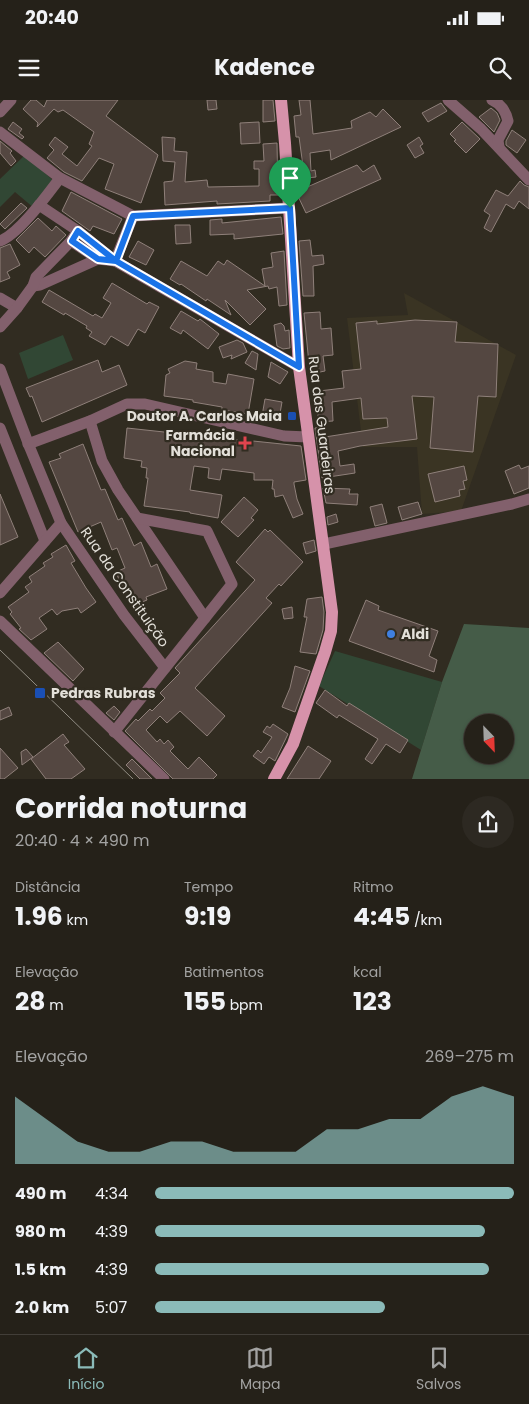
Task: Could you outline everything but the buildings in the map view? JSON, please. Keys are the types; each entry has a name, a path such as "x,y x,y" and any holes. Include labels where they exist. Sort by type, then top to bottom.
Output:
{"main road":[{"name":"Rua das Guardeiras","path":"274,779 293,744 325,652 331,631 332,612 299,367 290,208 281,100"}],"street":[{"path":"0,112 11,100"},
{"path":"492,100 506,113 508,121 498,140 499,147"},
{"path":"453,101 529,180"},
{"path":"0,132 60,178 133,216 290,208"},
{"path":"0,241 12,234 60,178"},
{"path":"38,205 78,231 116,261 299,367"},
{"path":"116,261 133,216"},
{"path":"0,327 33,286 36,277 72,241 78,231"},
{"path":"72,241 98,259 116,261"},
{"path":"33,286 40,285 98,259"},
{"path":"0,298 17,308"},
{"name":"Rua da Constituição","path":"0,369 28,444 61,523 124,615 165,668"},
{"path":"28,444 90,421 127,404 145,404 284,436 308,437"},
{"path":"90,421 102,461 118,490 205,618"},
{"path":"0,428 45,541"},
{"path":"324,544 529,499"},
{"path":"114,732 232,584 208,530 137,518"},
{"path":"0,593 61,523"},
{"path":"0,621 164,779"}],"shaded area":[{"path":"404,293 516,355 461,511 422,514 417,447 363,447 347,318 408,315"}],"green space":[{"path":"25,155 56,183 34,208 15,192 0,207 0,179"},
{"path":"63,335 73,360 28,379 19,353"},
{"path":"464,624 529,628 529,779 412,779 442,682"},
{"path":"335,651 442,682 421,750 319,686"}],"tram line":[{"path":"0,650 133,779"}],"place":[{"name":"Doutor A. Carlos Maia","path":"292,416"},
{"name":"Farmácia Nacional","path":"245,443"},
{"name":"Aldi","path":"391,634"},
{"name":"Pedras Rubras","path":"40,693"}],"route":[{"path":"290,208 133,216 116,261 78,231 72,241 98,259 116,261 299,367 290,208"}]}
